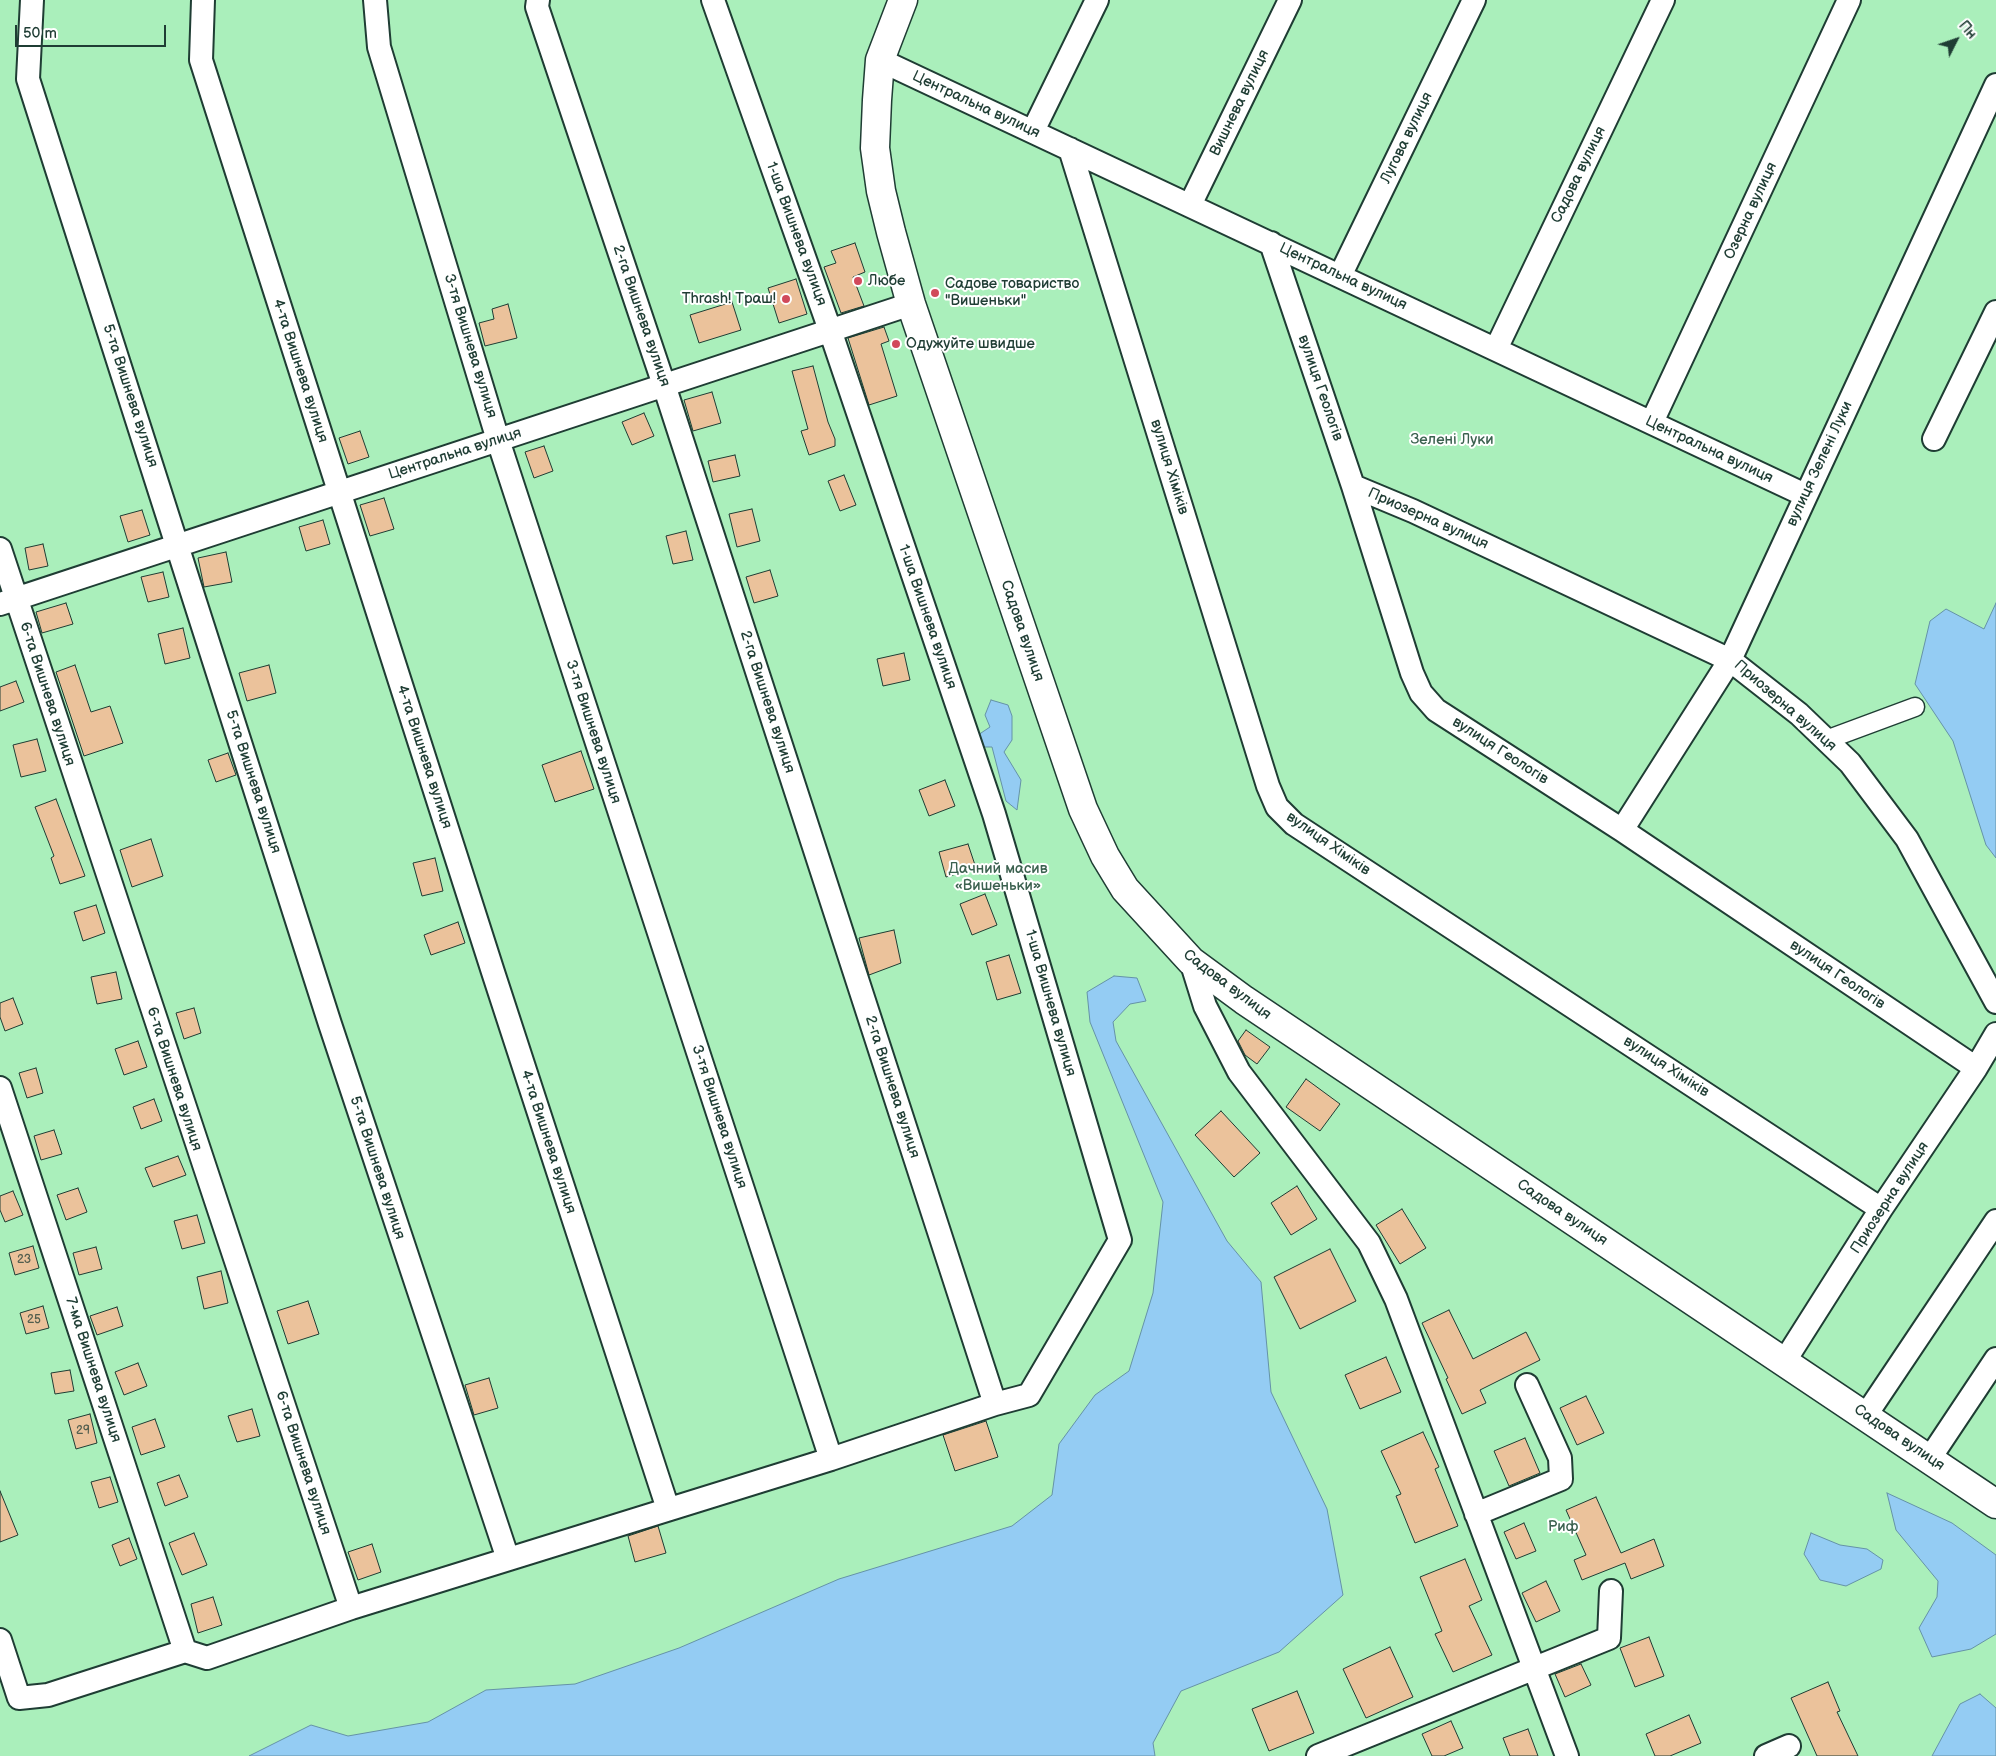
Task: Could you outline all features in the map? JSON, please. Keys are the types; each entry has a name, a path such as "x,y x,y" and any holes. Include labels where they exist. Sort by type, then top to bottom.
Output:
{"street":[{"name":"5-та Вишнева вулиця","path":"32,0 28,79 330,1024 508,1559"},
{"name":"4-та Вишнева вулиця","path":"203,0 201,60 668,1510"},
{"name":"3-тя Вишнева вулиця","path":"375,0 379,47 498,440 831,1459"},
{"name":"2-га Вишнева вулиця","path":"538,0 537,7 664,385 995,1404"},
{"name":"1-ша Вишнева вулиця","path":"713,0 830,330 994,814 1120,1240 1029,1395 995,1404"},
{"name":"Садова вулиця","path":"903,0 880,60 875,148 881,191 911,304 1083,809 1105,856 1125,890 1191,961 1244,1000 1866,1415 1996,1504"},
{"path":"1033,131 1098,0"},
{"name":"Вишнева вулиця","path":"1190,205 1290,0"},
{"name":"Лугова вулиця","path":"1340,276 1474,0"},
{"name":"Садова вулиця","path":"1496,349 1663,0"},
{"name":"Озерна вулиця","path":"1652,422 1850,0"},
{"name":"Центральна вулиця","path":"880,60 1805,495"},
{"name":"вулиця Зелені Луки","path":"1622,830 1730,660 1996,85"},
{"name":"вулиця Хіміків","path":"1070,149 1268,786 1277,807 1302,829 1881,1209"},
{"name":"вулиця Геологів","path":"1271,243 1353,486 1412,673 1421,693 1436,710 1622,830 1976,1068"},
{"name":"Центральна вулиця","path":"8,601 911,304"},
{"path":"1934,439 1996,312"},
{"name":"Приозерна вулиця","path":"1353,486 1413,511 1730,660 1799,714 1850,763 1907,839 1996,1002"},
{"name":"6-та Вишнева вулиця","path":"0,549 8,601 351,1608"},
{"path":"1826,740 1915,707"},
{"path":"1191,961 1205,1006 1239,1072 1369,1243 1396,1300 1567,1756"},
{"name":"Приозерна вулиця","path":"1784,1362 1881,1209 1976,1068 1996,1034"},
{"name":"7-ма Вишнева вулиця","path":"0,1088 185,1651"},
{"path":"1866,1415 1996,1221"},
{"path":"1930,1458 1996,1359"},
{"path":"1476,1514 1561,1479 1560,1458 1528,1385"},
{"path":"0,1640 19,1698 48,1695 185,1651 207,1658 351,1608 831,1459 995,1404"},
{"path":"1318,1756 1609,1638 1611,1591"},
{"path":"1766,1756 1789,1746"}],"green space":[{"name":"Дачний масив «Вишеньки»","path":"0,0 1996,0 1996,1756 0,1756"}],"water":[{"path":"1996,603 1996,858 1986,845 1953,741 1915,684 1930,621 1946,609 1984,629"},
{"path":"991,700 1008,705 1012,716 1012,740 1004,752 1021,780 1017,810 1006,801 992,747 980,747 975,737 990,727 985,715"},
{"path":"1114,976 1137,978 1146,1001 1130,1004 1113,1022 1116,1041 1227,1241 1261,1282 1271,1392 1327,1509 1343,1595 1279,1652 1181,1691 1153,1743 1155,1756 249,1756 311,1725 348,1736 428,1722 486,1690 575,1684 679,1648 839,1579 1012,1526 1052,1495 1059,1444 1095,1395 1129,1371 1153,1293 1163,1202 1090,1022 1087,992"},
{"path":"1887,1493 1952,1523 1996,1555 1996,1634 1971,1649 1932,1657 1919,1628 1937,1597 1938,1581 1896,1530"},
{"path":"1811,1533 1840,1545 1867,1549 1883,1560 1881,1569 1846,1586 1820,1580 1804,1554"},
{"path":"1980,1694 1996,1708 1996,1756 1932,1756 1960,1704"}],"building":[{"path":"855,243 865,272 853,277 864,306 841,313 824,267 836,263 831,251"},
{"path":"796,279 807,314 779,323 768,288"},
{"path":"732,302 741,330 699,343 690,315"},
{"path":"508,304 517,338 485,346 479,323 494,319 492,309"},
{"path":"884,327 889,341 881,344 897,396 869,405 848,338"},
{"path":"813,366 828,422 835,439 835,446 809,455 801,431 808,429 792,371"},
{"path":"712,392 721,423 693,431 684,400"},
{"path":"644,413 654,436 632,445 622,422"},
{"path":"360,431 369,457 348,464 339,438"},
{"path":"544,446 553,471 534,478 525,452"},
{"path":"735,455 740,476 713,482 708,461"},
{"path":"844,475 856,505 840,511 828,481"},
{"path":"384,498 394,529 370,536 360,505"},
{"path":"752,509 760,541 737,547 729,514"},
{"path":"142,510 150,535 128,542 120,516"},
{"path":"323,520 330,544 306,551 299,527"},
{"path":"686,531 693,560 673,564 666,536"},
{"path":"43,544 48,566 29,570 25,548"},
{"path":"226,552 232,582 204,587 198,558"},
{"path":"770,570 778,596 754,603 746,577"},
{"path":"163,572 169,597 148,602 141,577"},
{"path":"66,603 73,624 42,633 36,612"},
{"path":"183,628 190,658 165,664 158,634"},
{"path":"904,653 910,680 883,686 877,659"},
{"path":"75,665 91,712 110,706 123,743 84,756 56,672"},
{"path":"269,665 276,693 247,701 239,673"},
{"path":"16,681 24,702 0,711 0,687"},
{"path":"37,739 46,771 21,777 13,745"},
{"path":"581,751 594,789 555,802 542,765"},
{"path":"228,753 236,775 216,782 208,760"},
{"path":"945,780 955,806 929,816 919,790"},
{"path":"56,799 85,876 60,884 51,858 54,856 35,807"},
{"path":"151,839 163,876 132,887 120,850"},
{"path":"968,844 976,868 946,877 939,852"},
{"path":"435,858 443,891 422,896 413,863"},
{"path":"985,894 997,925 972,935 960,904"},
{"path":"96,905 105,933 83,941 74,912"},
{"path":"458,922 465,943 431,955 424,935"},
{"path":"894,930 901,963 869,975 859,938"},
{"path":"1009,955 1021,993 997,1000 986,962"},
{"path":"116,972 122,999 97,1004 91,977"},
{"path":"13,998 23,1024 5,1031 0,1017 0,1003"},
{"path":"194,1008 201,1033 184,1039 176,1013"},
{"path":"1246,1030 1270,1047 1257,1064 1245,1055 1238,1041"},
{"path":"138,1041 147,1067 124,1075 115,1049"},
{"path":"36,1068 43,1093 27,1098 19,1073"},
{"path":"1306,1079 1340,1104 1320,1131 1286,1107"},
{"path":"154,1099 162,1121 141,1129 133,1107"},
{"path":"1221,1111 1260,1153 1234,1177 1195,1135"},
{"path":"54,1130 62,1154 41,1160 34,1136"},
{"path":"178,1156 186,1175 153,1187 145,1168"},
{"path":"1297,1186 1317,1219 1291,1235 1271,1203"},
{"path":"78,1188 87,1212 66,1220 57,1195"},
{"path":"13,1191 23,1215 5,1222 0,1210 0,1196"},
{"path":"1402,1209 1426,1248 1400,1264 1376,1225"},
{"path":"197,1215 205,1243 182,1249 174,1221"},
{"path":"33,1246 39,1268 15,1275 9,1253"},
{"path":"96,1247 102,1269 79,1275 73,1253"},
{"path":"1330,1249 1356,1301 1300,1329 1274,1277"},
{"path":"221,1271 228,1303 204,1309 197,1277"},
{"path":"308,1301 319,1334 288,1344 277,1311"},
{"path":"43,1306 49,1328 26,1334 20,1313"},
{"path":"117,1307 123,1326 97,1335 90,1316"},
{"path":"1449,1310 1473,1359 1526,1332 1540,1360 1480,1390 1486,1403 1462,1414 1446,1379 1448,1378 1422,1323"},
{"path":"1386,1357 1401,1392 1360,1409 1345,1375"},
{"path":"138,1363 147,1386 124,1395 115,1372"},
{"path":"70,1370 74,1391 55,1394 51,1373"},
{"path":"489,1378 498,1408 474,1415 465,1385"},
{"path":"1586,1396 1604,1433 1577,1445 1560,1408"},
{"path":"252,1409 260,1436 237,1442 228,1416"},
{"path":"90,1414 97,1443 76,1449 68,1420"},
{"path":"155,1419 165,1447 141,1455 132,1427"},
{"path":"986,1421 998,1457 955,1471 943,1435"},
{"path":"1423,1432 1439,1467 1435,1469 1458,1526 1415,1543 1396,1496 1401,1494 1381,1451"},
{"path":"1525,1438 1540,1473 1509,1486 1494,1451"},
{"path":"179,1475 188,1497 165,1506 157,1483"},
{"path":"110,1477 118,1502 99,1508 91,1482"},
{"path":"0,1491 18,1535 0,1542"},
{"path":"1596,1497 1621,1553 1654,1539 1664,1566 1631,1579 1625,1563 1582,1580 1574,1560 1586,1555 1566,1510"},
{"path":"1524,1523 1536,1551 1516,1559 1504,1532"},
{"path":"658,1526 666,1553 635,1562 628,1536"},
{"path":"194,1533 207,1565 182,1575 169,1543"},
{"path":"129,1538 137,1559 120,1566 112,1545"},
{"path":"372,1544 381,1572 358,1580 348,1552"},
{"path":"1465,1559 1482,1600 1469,1606 1492,1655 1453,1672 1435,1634 1442,1631 1420,1577"},
{"path":"1546,1581 1560,1611 1536,1622 1522,1593"},
{"path":"213,1597 222,1625 198,1633 191,1604"},
{"path":"1649,1637 1664,1676 1635,1687 1620,1648"},
{"path":"1390,1647 1413,1697 1366,1718 1343,1669"},
{"path":"1581,1664 1591,1685 1565,1697 1555,1674"},
{"path":"1828,1682 1840,1711 1837,1712 1858,1756 1817,1756 1791,1698"},
{"path":"1297,1691 1314,1733 1269,1751 1252,1709"},
{"path":"1689,1715 1701,1743 1670,1756 1655,1756 1646,1734"},
{"path":"1451,1721 1463,1748 1444,1756 1432,1756 1422,1734"},
{"path":"1528,1729 1538,1756 1510,1756 1503,1738"}],"place":[{"name":"Любе","path":"858,281"},
{"name":"Садове товариство \"Вишеньки\"","path":"935,293"},
{"name":"Thrash! Траш!","path":"786,299"},
{"name":"Одужуйте швидше","path":"896,344"}],"park label":[{"name":"Зелені Луки","path":"1452,440"},
{"name":"Риф","path":"1563,1527"}]}
